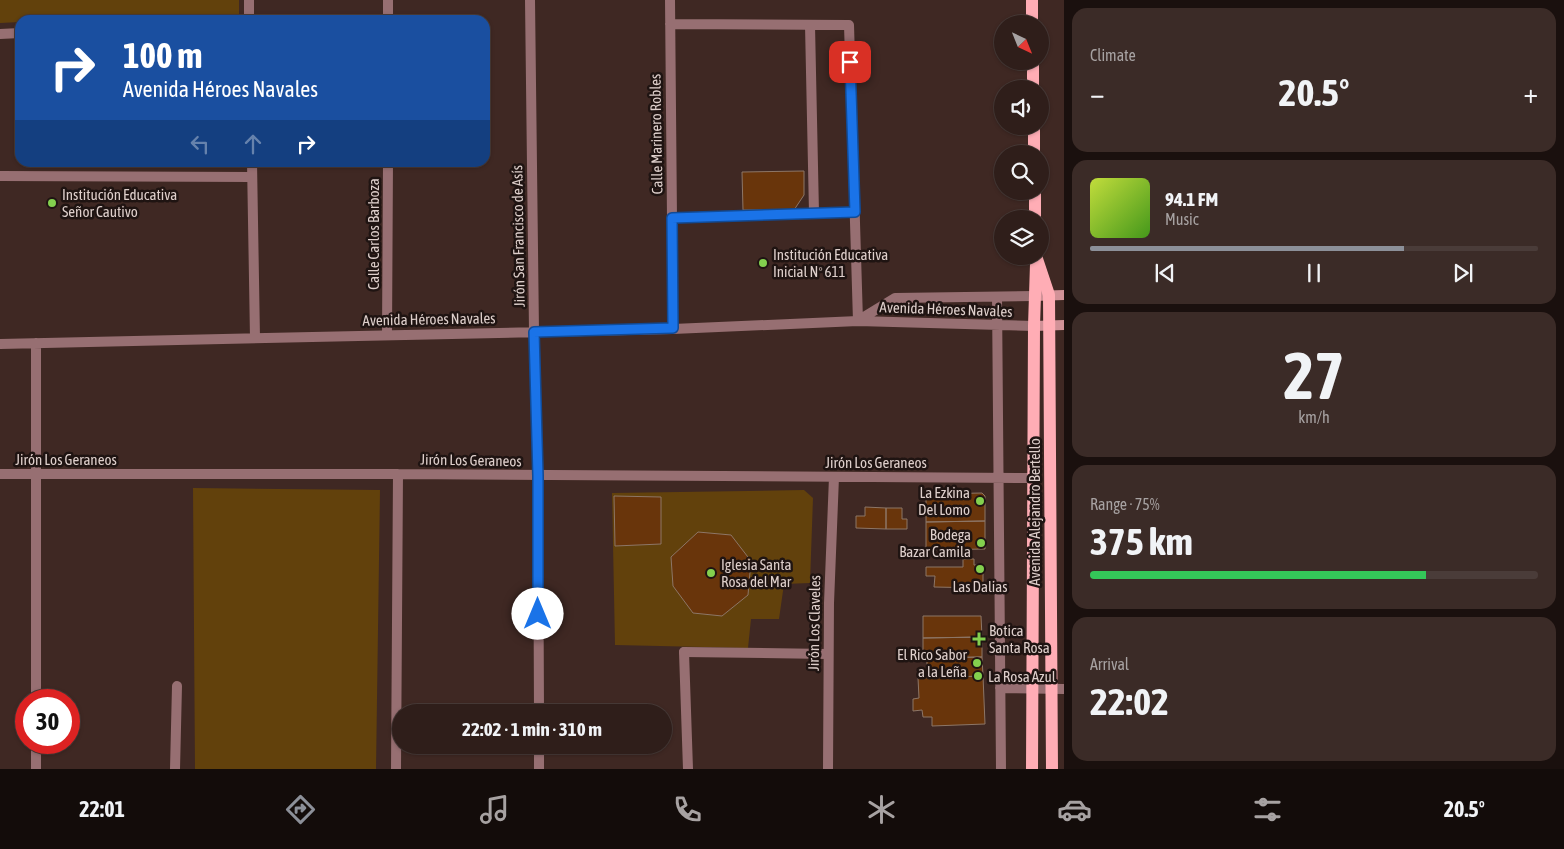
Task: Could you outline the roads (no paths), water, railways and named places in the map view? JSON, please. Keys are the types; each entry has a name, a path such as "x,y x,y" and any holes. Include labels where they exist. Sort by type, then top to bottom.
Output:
{"main road":[{"path":"1032,0 1032,15"},
{"name":"Avenida Alejandro Bertello","path":"1032,769 1032,478 1036,265"},
{"name":"Avenida Alejandro Bertello","path":"1039,265 1049,296 1052,769"}],"street":[{"path":"249,0 249,15"},
{"path":"388,0 388,15"},
{"name":"Jirón San Francisco de Asís","path":"530,0 534,332 538,476 539,704"},
{"name":"Calle Marinero Robles","path":"670,0 673,328"},
{"path":"670,24 849,25 858,321"},
{"path":"810,25 814,213"},
{"path":"0,34 15,33"},
{"path":"252,167 255,338"},
{"name":"Calle Carlos Barboza","path":"387,335 388,167"},
{"path":"0,176 252,177"},
{"path":"672,218 855,212"},
{"path":"1034,296 1064,294"},
{"name":"Avenida Héroes Navales","path":"858,321 895,298 1034,296"},
{"path":"997,297 1001,769"},
{"name":"Avenida Héroes Navales","path":"0,344 534,332 858,321 1034,326"},
{"path":"1034,326 1064,325"},
{"path":"36,344 36,689"},
{"name":"Jirón Los Geraneos","path":"0,474 398,474 1032,478"},
{"path":"396,769 398,474"},
{"name":"Jirón Los Claveles","path":"828,769 828,654 834,477"},
{"path":"688,769 684,652 828,654"},
{"path":"175,769 176,686"},
{"path":"1000,688 1064,688"},
{"path":"36,754 36,769"},
{"path":"539,754 539,769"}],"place":[{"name":"Institución Educativa Señor Cautivo","path":"52,203"},
{"name":"Institución Educativa Inicial Nº 611","path":"763,263"},
{"name":"La Ezkina Del Lomo","path":"980,501"},
{"name":"Bodega Bazar Camila","path":"981,543"},
{"name":"Las Dalias","path":"980,569"},
{"name":"Iglesia Santa Rosa del Mar","path":"711,573"},
{"name":"Botica Santa Rosa","path":"979,639"},
{"name":"El Rico Sabor a la Leña","path":"977,663"},
{"name":"La Rosa Azul","path":"978,676"}]}
